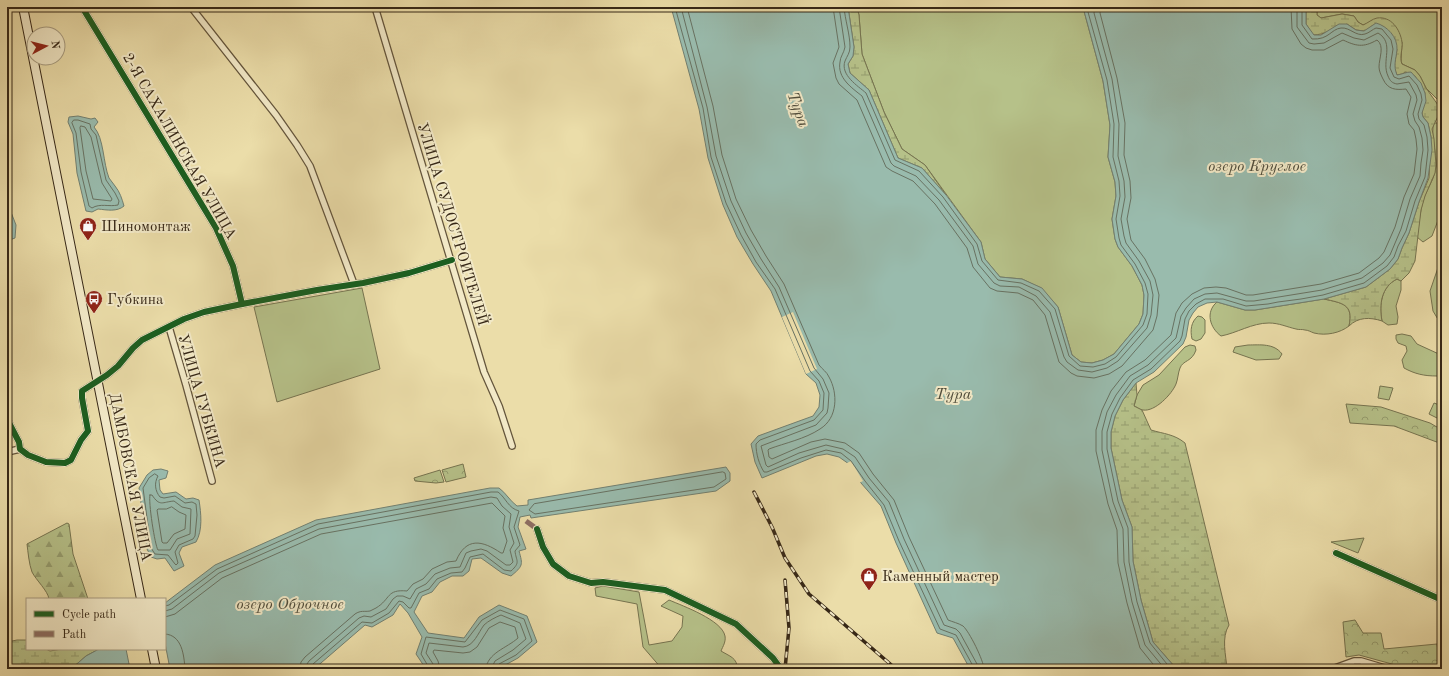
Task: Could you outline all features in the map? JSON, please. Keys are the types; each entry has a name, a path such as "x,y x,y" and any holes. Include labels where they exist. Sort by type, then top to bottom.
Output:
{"main road":[{"name":"ДАМБОВСКАЯ УЛИЦА","path":"23,7 142,598"},
{"path":"152,650 156,669"}],"street":[{"name":"2-Я САХАЛИНСКАЯ УЛИЦА","path":"82,7 216,228 232,266 242,304"},
{"path":"191,7 276,115 310,166 354,284"},
{"name":"УЛИЦА СУДОСТРОИТЕЛЕЙ","path":"376,7 484,372 499,406 512,446"},
{"name":"УЛИЦА ГУБКИНА","path":"20,449 28,455 46,462 65,463 72,460 81,440 88,430 81,393 82,390 98,382 118,366 142,340 184,319 204,312 242,304 363,283 409,273 452,260"},
{"name":"УЛИЦА ГУБКИНА","path":"169,327 212,482"},
{"path":"7,419 19,442 20,449 7,452"},
{"path":"536,529 543,547 553,564 569,576 591,583 610,583 665,590 736,624 773,658 781,669"},
{"path":"1336,553 1442,600"},
{"path":"1332,669 1354,661 1361,661 1388,669"}],"green space":[{"path":"848,7 857,7 862,54 884,112 902,149 925,165 946,195 922,168 898,158 869,90 850,73 848,64 853,56 854,47"},
{"path":"857,7 1086,7 1084,11 1103,81 1110,125 1108,157 1115,182 1116,196 1112,219 1115,239 1118,247 1132,266 1142,285 1144,295 1143,314 1139,324 1114,354 1103,360 1092,363 1081,362 1072,355 1058,307 1041,288 1022,279 1000,277 985,259 981,242 925,165 902,149 884,112 862,54"},
{"path":"1306,7 1317,7 1317,15 1321,18 1342,14 1354,16 1358,22 1363,25 1377,18 1391,21 1397,28 1401,37 1402,64 1415,70 1438,105 1439,114 1432,129 1436,165 1435,173 1425,196 1421,210 1415,261 1409,273 1401,281 1397,279 1392,282 1384,292 1381,303 1382,321 1360,319 1349,326 1350,313 1348,309 1341,304 1324,299 1366,287 1390,269 1398,259 1429,178 1431,137 1428,123 1423,117 1422,113 1425,93 1415,76 1406,72 1397,75 1394,67 1397,49 1364,31 1356,30 1347,24 1326,33 1313,35 1306,24"},
{"path":"1317,7 1442,7 1442,104 1426,88 1415,70 1402,64 1402,42 1372,20 1363,25 1358,22 1354,16 1342,14 1321,18 1317,15"},
{"path":"1434,123 1442,123 1442,210 1432,236 1423,242 1417,237 1423,203 1436,166 1433,133"},
{"path":"1442,256 1442,326 1433,311 1430,291"},
{"path":"1397,279 1401,281 1401,290 1396,306 1398,317 1397,324 1388,325 1382,321 1382,297 1387,287"},
{"path":"362,288 380,369 277,402 254,307"},
{"path":"1324,299 1341,304 1348,309 1350,313 1349,326 1337,332 1323,334 1276,324 1263,323 1221,336 1214,329 1210,320 1211,310 1217,302 1245,310 1255,310"},
{"path":"1198,316 1205,320 1205,333 1201,339 1196,341 1192,339 1191,329 1192,324"},
{"path":"1402,334 1411,336 1417,344 1441,355 1442,371 1437,376 1428,376 1412,372 1404,368 1402,360 1407,351 1406,346 1398,343 1396,339 1396,335"},
{"path":"1190,345 1195,346 1196,350 1190,359 1181,365 1176,384 1171,393 1158,405 1148,410 1142,410 1134,406 1137,395 1143,385 1159,375 1185,347"},
{"path":"1248,345 1271,346 1279,350 1282,354 1279,359 1256,360 1233,352 1235,347"},
{"path":"1136,383 1137,395 1134,406 1142,410 1151,430 1173,436 1185,443 1229,625 1225,635 1227,669 1178,669 1153,642 1141,600 1133,561 1132,527 1122,500 1111,448 1111,432 1115,416 1123,400"},
{"path":"1380,386 1393,388 1389,400 1378,398"},
{"path":"1434,403 1442,406 1442,414 1439,419 1429,414"},
{"path":"1346,404 1381,407 1430,423 1442,430 1442,444 1394,426 1350,423"},
{"path":"463,464 466,477 446,482 442,470"},
{"path":"440,470 444,482 436,483 415,481 414,478"},
{"path":"67,523 69,524 73,554 88,598 49,598 32,572 27,544"},
{"path":"1364,538 1358,553 1331,542"},
{"path":"603,586 639,592 649,645 672,641 682,627 683,616 661,606 669,600 710,619 717,624 725,636 721,651 730,656 736,662 737,669 662,669 643,647 637,604 596,596 595,588"},
{"path":"1355,620 1363,633 1381,633 1384,649 1437,644 1441,669 1410,669 1359,655 1346,657 1343,622"},
{"path":"26,640 26,650 97,650 86,656 71,669 7,669 7,642"}],"water":[{"name":"Тура","path":"671,7 848,7 854,47 853,56 848,64 850,73 869,90 898,158 922,168 946,195 981,242 985,259 1000,277 1022,279 1042,288 1058,307 1072,355 1081,362 1092,363 1103,360 1114,354 1139,324 1143,314 1144,295 1142,285 1132,266 1118,247 1115,239 1112,219 1116,196 1115,182 1108,157 1110,125 1103,81 1084,11 1086,7 1278,7 1280,9 1280,7 1306,7 1306,24 1314,35 1321,35 1339,24 1347,24 1356,30 1364,31 1376,23 1388,29 1394,37 1397,45 1395,65 1397,75 1411,72 1421,83 1425,93 1426,101 1422,113 1423,117 1428,123 1432,150 1428,178 1409,233 1398,259 1390,269 1366,287 1324,299 1255,310 1245,310 1217,302 1207,303 1198,307 1189,320 1186,337 1183,344 1154,372 1136,383 1123,400 1115,416 1111,432 1111,448 1122,500 1132,527 1133,561 1141,600 1153,642 1178,669 970,669 953,638 937,633 896,543 881,506 861,483 849,464 839,457 827,454 816,456 762,478 755,462 751,444 758,436 813,416 819,407 820,395 816,383 806,374 771,291 737,237 723,205 708,158 699,109"},
{"path":"78,116 91,119 95,118 98,122 94,127 102,144 109,178 122,198 124,206 121,208 112,210 98,209 92,212 86,211 77,173 73,134 68,122 69,117"},
{"path":"7,202 16,225 15,238 7,241"},
{"name":"озеро Оброчное","path":"726,467 730,473 730,481 716,491 531,518 530,515 520,517 518,527 526,549 519,551 521,565 511,576 502,573 481,558 472,559 469,571 463,576 452,576 440,582 432,592 422,596 414,612 428,633 464,638 479,617 499,605 527,616 537,642 518,658 498,669 426,669 416,654 422,637 408,613 400,604 393,615 372,627 365,625 314,669 170,669 166,648 166,602 215,565 316,520 490,488 499,488 517,506 528,505 528,500"},
{"path":"161,469 168,471 166,478 159,480 160,490 163,494 176,492 186,499 193,498 199,500 200,505 200,532 196,542 182,547 179,553 184,566 174,571 165,558 157,559 151,557 147,549 139,488 147,475 153,470"},
{"path":"97,650 126,650 130,669 71,669 86,656"}],"pier":[{"path":"793,312 817,369 806,374 782,317"},
{"path":"851,461 863,481 859,483 845,464"}],"railway":[{"path":"754,492 772,527 785,558 809,594 896,669"},
{"path":"785,580 789,628 785,669"}],"marked path":[{"path":"526,521 537,529"}],"cycle path":[{"path":"82,7 216,228 233,266 242,304"},
{"path":"7,419 19,442 20,449 28,455 46,462 65,463 71,460 81,440 88,431 82,391 118,366 142,340 184,319 204,312 317,290 363,283 409,273 452,260"},
{"path":"537,529 543,547 553,564 569,576 591,583 603,582 665,590 736,624 773,658 781,669"},
{"path":"1336,553 1442,600"}],"place":[{"name":"Шиномонтаж","path":"88,241"},
{"name":"Губкина","path":"94,314"},
{"name":"Каменный мастер","path":"869,591"}],"water label":[{"name":"озеро Круглое","path":"1257,165"}]}
